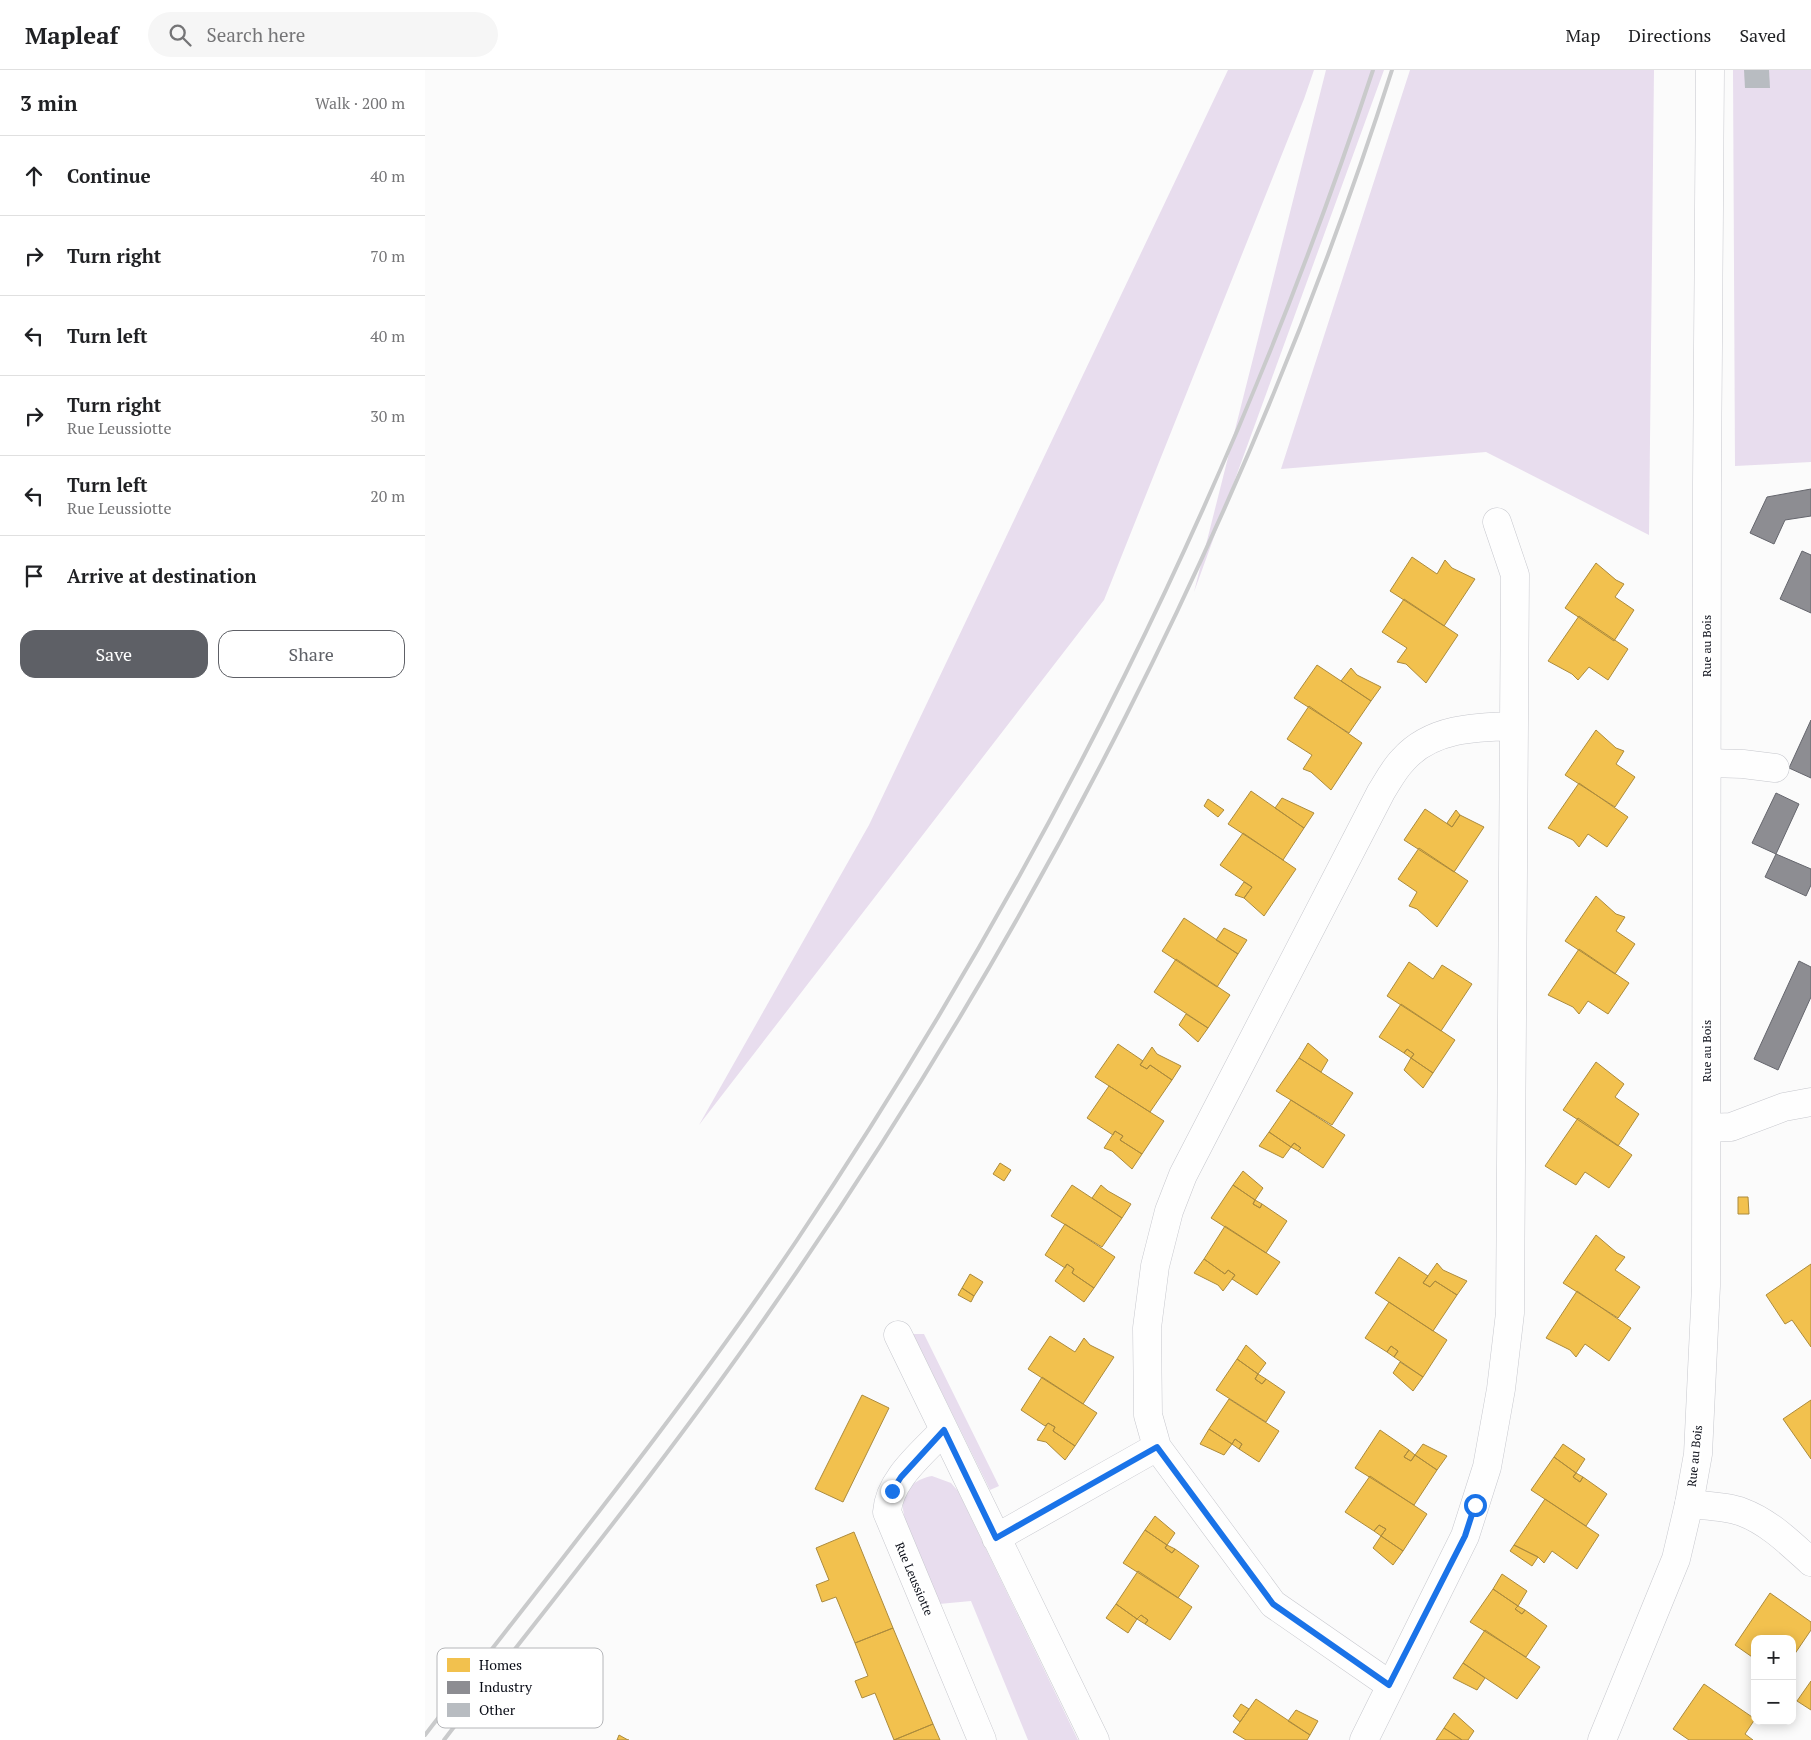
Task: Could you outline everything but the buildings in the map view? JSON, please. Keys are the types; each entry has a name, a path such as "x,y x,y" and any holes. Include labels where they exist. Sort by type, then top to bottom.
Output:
{"street":[{"name":"Rue au Bois","path":"1602,1740 1676,1558 1689,1504 1698,1454 1706,1286 1710,70"},
{"path":"1365,1740 1389,1685 1465,1536 1487,1467 1501,1389 1510,1313 1515,575 1497,522"},
{"path":"1389,1685 1273,1604 1157,1447 1148,1415 1147,1328 1155,1266 1169,1211 1183,1175 1381,792 1402,760 1424,742 1443,734 1475,727 1515,726"},
{"path":"1708,763 1743,764 1775,768"},
{"path":"1707,1128 1731,1126 1784,1107 1811,1102"},
{"path":"898,1335 1095,1740"},
{"name":"Rue Leussiotte","path":"944,1430 897,1484 889,1497 887,1512 982,1740"},
{"path":"996,1538 1157,1447"},
{"path":"1689,1504 1722,1507 1743,1512 1777,1532 1811,1562"}],"shaded area":[{"path":"1228,70 1314,70 1104,600 699,1125 869,825"},
{"path":"1326,70 1384,70 1194,592"},
{"path":"1410,70 1654,70 1649,535 1486,452 1281,469"},
{"path":"1733,70 1811,70 1811,462 1735,466"},
{"path":"913,1334 924,1334 999,1486 990,1490"},
{"path":"932,1476 951,1483 958,1491 1078,1740 1028,1740 971,1601 939,1604 911,1537 903,1512 904,1497 909,1488 921,1479"}],"railway":[{"path":"492,1648 662,1429 797,1240 886,1102 971,961 1051,819 1125,674 1195,528 1259,378 1319,226 1373,70"},
{"path":"516,1648 689,1423 767,1315 864,1170 957,1022 1044,870 1126,716 1202,558 1272,398 1335,235 1392,70"},
{"path":"425,1735 437,1720"},
{"path":"444,1740 453,1728"}],"route":[{"path":"892,1491 901,1477 944,1430 996,1538 1157,1447 1273,1604 1389,1685 1465,1536 1475,1505"}]}
